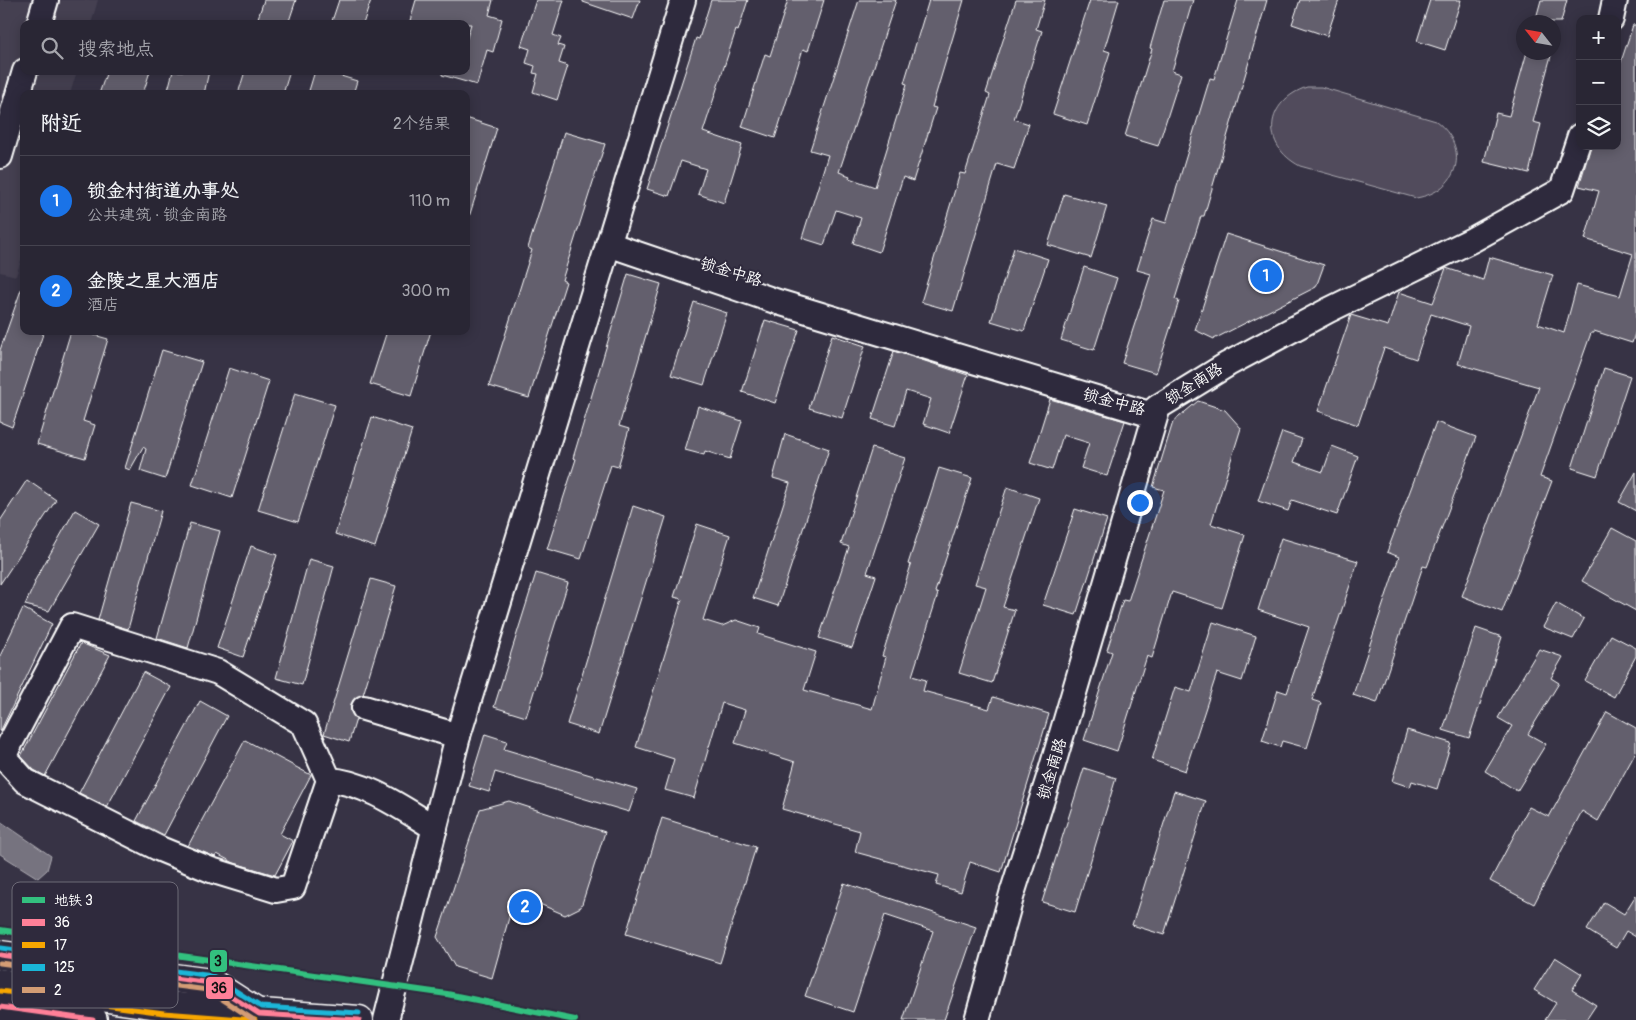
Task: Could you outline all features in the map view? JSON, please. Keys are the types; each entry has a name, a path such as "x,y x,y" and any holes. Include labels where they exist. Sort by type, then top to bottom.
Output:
{"main road":[{"path":"178,978 211,983 259,1014"},
{"path":"0,1007 92,1020"},
{"path":"178,1007 360,1020"}],"street":[{"path":"40,20 46,0"},
{"path":"386,1020 458,736 683,0"},
{"path":"1612,15 1615,0"},
{"path":"0,156 24,75"},
{"name":"锁金南路","path":"977,1020 1012,894 1054,762 1158,407 1253,350 1329,310 1472,240 1562,190 1576,148"},
{"name":"锁金中路","path":"610,239 778,302 1149,414 1158,407"},
{"path":"72,626 218,672 304,724 329,780 293,887 276,890 211,870 160,849 25,781 2,754 72,626"},
{"path":"364,708 458,736"},
{"path":"329,780 345,781 399,806 435,828"}],"shaded area":[{"path":"0,0 98,0 92,20 20,20 20,75 76,75 71,90 20,90 20,264 16,276 0,272"},
{"path":"1307,87 1321,87 1436,121 1447,132 1454,143 1455,167 1450,178 1442,187 1431,194 1416,198 1300,166 1287,157 1278,147 1273,124 1276,113 1283,102"},
{"path":"0,821 51,856 47,870 38,878 0,854"}],"building":[{"path":"264,0 296,0 289,20 257,20"},
{"path":"339,0 371,0 364,20 332,20"},
{"path":"416,0 493,0 489,15 502,19 493,52 487,50 477,85 442,75 470,75 470,20 410,20"},
{"path":"536,0 564,0 553,35 561,38 558,45 564,47 559,63 568,66 557,100 533,92 538,74 533,73 535,66 526,63 530,49 521,46"},
{"path":"583,0 640,0 633,19 583,2"},
{"path":"711,0 748,0 738,31 736,30 703,132 742,145 724,203 698,194 706,169 681,161 669,196 647,189 696,38 699,39"},
{"path":"788,0 824,0 808,51 803,49 775,138 742,127 765,54 770,56"},
{"path":"859,0 896,0 839,172 850,176 849,178 875,187 907,84 904,83 929,0 964,0 932,107 936,108 913,181 903,177 879,252 853,243 861,218 836,210 824,245 802,238 828,155 810,150"},
{"path":"1016,0 1045,0 1036,29 1042,31 1014,119 1029,124 1014,169 997,164 953,311 921,302 960,173 965,174 990,95 986,93"},
{"path":"1090,0 1119,0 1104,50 1110,52 1087,125 1053,114"},
{"path":"1164,0 1193,0 1172,71 1181,74 1158,146 1125,136 1152,49 1150,48"},
{"path":"1238,0 1267,0 1204,216 1201,216 1175,299 1179,301 1156,373 1122,363 1151,274 1137,270 1153,219 1166,223 1210,78 1214,79"},
{"path":"1300,0 1339,0 1327,36 1292,24"},
{"path":"1430,0 1461,0 1445,50 1417,41"},
{"path":"1541,0 1567,0 1561,22 1561,15 1537,15"},
{"path":"1633,25 1636,25 1636,330 1632,343 1594,331 1594,333 1591,333 1540,477 1552,481 1502,612 1462,596 1539,387 1458,364 1469,326 1431,314 1416,359 1384,348 1358,425 1318,411 1351,315 1388,326 1399,292 1433,303 1446,268 1483,280 1489,257 1553,275 1538,324 1564,333 1577,285 1620,296 1633,254 1585,239 1599,191 1579,186 1590,150 1621,150 1621,62"},
{"path":"1525,60 1550,60 1533,122 1541,124 1529,173 1484,162 1496,113 1509,116"},
{"path":"106,75 149,75 144,90 100,90"},
{"path":"172,75 208,75 205,90 168,90"},
{"path":"244,75 289,75 284,90 239,90"},
{"path":"314,75 338,75 357,81 354,90 309,90"},
{"path":"470,119 497,128 470,214"},
{"path":"564,132 605,144 562,280 566,282 529,398 489,386 532,250 528,248"},
{"path":"1064,194 1107,206 1091,258 1048,245"},
{"path":"1226,234 1324,265 1316,287 1214,339 1195,330"},
{"path":"1014,248 1048,259 1024,331 991,321"},
{"path":"1084,267 1117,278 1094,350 1061,340"},
{"path":"628,274 661,284 619,426 629,429 618,467 611,465 581,559 547,549 576,459 573,458"},
{"path":"20,293 20,335 43,335 12,427 0,422 0,350"},
{"path":"694,302 727,313 704,385 671,375"},
{"path":"765,320 799,330 775,403 742,392"},
{"path":"70,335 94,335 108,339 83,421 95,425 85,458 37,444"},
{"path":"386,335 430,335 411,396 370,384"},
{"path":"832,335 865,346 842,418 809,408"},
{"path":"162,350 202,362 165,479 140,471 146,449 143,447 130,470 125,468"},
{"path":"894,351 968,375 949,433 923,424 931,399 906,391 895,426 872,419"},
{"path":"229,368 269,381 232,498 192,485"},
{"path":"1604,368 1630,376 1597,476 1572,468"},
{"path":"295,393 335,405 298,522 258,510"},
{"path":"1050,399 1125,421 1107,476 1081,468 1089,443 1063,435 1052,470 1030,463"},
{"path":"1198,401 1225,410 1241,428 1211,524 1245,535 1222,608 1172,592 1152,658 1147,656 1117,751 1084,740 1112,652 1107,650 1123,600 1128,601 1164,490 1153,487 1173,422"},
{"path":"698,406 742,421 730,459 705,451 704,455 685,450"},
{"path":"372,417 412,430 375,547 335,534"},
{"path":"1436,422 1476,437 1427,567 1423,566 1377,703 1353,695 1399,557 1387,552"},
{"path":"1282,432 1302,439 1294,462 1323,472 1332,446 1358,456 1337,515 1292,500 1288,511 1258,501"},
{"path":"785,434 829,449 778,606 753,598 790,483 773,478"},
{"path":"872,448 905,458 867,573 876,576 852,648 819,638 849,547 841,544"},
{"path":"939,468 972,478 935,592 938,594 912,676 926,680 923,691 989,709 993,697 1049,714 1001,872 970,862 961,892 936,885 939,875 855,852 860,831 782,809 795,762 735,743 745,710 722,703 694,798 665,790 674,759 636,747 682,599 674,597 697,524 730,535 703,620 722,626 736,620 760,628 758,634 816,652 804,690 872,709 886,657 882,656 911,565 908,564"},
{"path":"1636,472 1636,511 1619,502"},
{"path":"27,480 56,500 0,584 0,521"},
{"path":"1007,487 1039,498 1003,607 1015,610 992,683 959,673 986,587 975,584"},
{"path":"131,503 161,511 128,629 98,620"},
{"path":"633,506 666,517 599,734 567,724"},
{"path":"1075,509 1107,519 1076,615 1043,605"},
{"path":"75,510 99,524 49,611 25,605 34,582"},
{"path":"190,523 220,531 188,648 157,638"},
{"path":"1612,528 1636,541 1636,611 1582,581"},
{"path":"1281,538 1358,561 1312,700 1321,703 1307,748 1282,741 1280,747 1262,741 1278,690 1287,693 1309,627 1258,610"},
{"path":"251,546 277,555 243,657 217,648"},
{"path":"309,559 334,566 302,685 276,678"},
{"path":"536,573 568,583 526,717 494,707"},
{"path":"371,579 396,586 363,695 355,698 351,704 351,712 356,719 349,742 324,734"},
{"path":"1556,603 1584,619 1573,639 1543,627"},
{"path":"23,608 52,624 0,732 0,656"},
{"path":"1213,622 1256,636 1242,681 1217,673 1185,771 1152,760 1175,687 1191,692"},
{"path":"1476,628 1502,637 1469,738 1443,730"},
{"path":"1611,635 1636,648 1636,656 1614,697 1585,681"},
{"path":"81,643 110,655 45,776 34,770 21,756"},
{"path":"1539,649 1563,657 1551,678 1559,683 1528,734 1546,744 1517,791 1485,771 1512,726 1498,718"},
{"path":"143,672 171,687 107,807 79,793"},
{"path":"200,701 227,716 164,835 136,821"},
{"path":"1607,712 1636,728 1636,752 1598,821 1582,811 1534,904 1490,881 1529,807 1549,817"},
{"path":"1407,730 1451,743 1437,789 1412,781 1410,787 1392,781"},
{"path":"485,734 507,741 504,749 637,789 629,812 495,772 489,792 469,786"},
{"path":"245,740 311,775 280,834 293,841 275,875 234,863 217,854 215,857 188,846"},
{"path":"1084,768 1116,778 1075,912 1042,902"},
{"path":"1174,791 1206,801 1164,935 1132,925"},
{"path":"509,801 605,832 581,907 565,915 535,902 510,914 492,978 455,967 437,937 480,809"},
{"path":"662,818 756,847 720,963 626,934"},
{"path":"844,883 976,927 944,1020 903,1020 933,931 885,915 853,1012 805,996"},
{"path":"1636,895 1636,937 1626,931 1616,948 1587,930 1604,902 1624,914"},
{"path":"1555,957 1582,974 1572,990 1596,1005 1586,1020 1545,1020 1556,1003 1534,990"}],"metro line":[{"name":"3","path":"0,930 12,932"},
{"name":"3","path":"178,955 447,994 575,1020"}],"transit line":[{"name":"125","path":"1,948 12,949"},
{"name":"36","path":"0,955 12,957"},
{"name":"2","path":"0,963 12,965"},
{"name":"125","path":"178,971 213,976 261,1007 359,1013"},
{"name":"36","path":"178,979 211,983 259,1014 359,1020"},
{"name":"2","path":"178,986 208,990 254,1020"},
{"name":"17","path":"0,991 12,993"},
{"name":"36","path":"0,1007 93,1020"},
{"name":"17","path":"127,1008 164,1013 255,1020"}],"place":[{"name":"锁金村街道办事处","path":"1266,276"},
{"name":"金陵之星大酒店","path":"525,907"}]}
